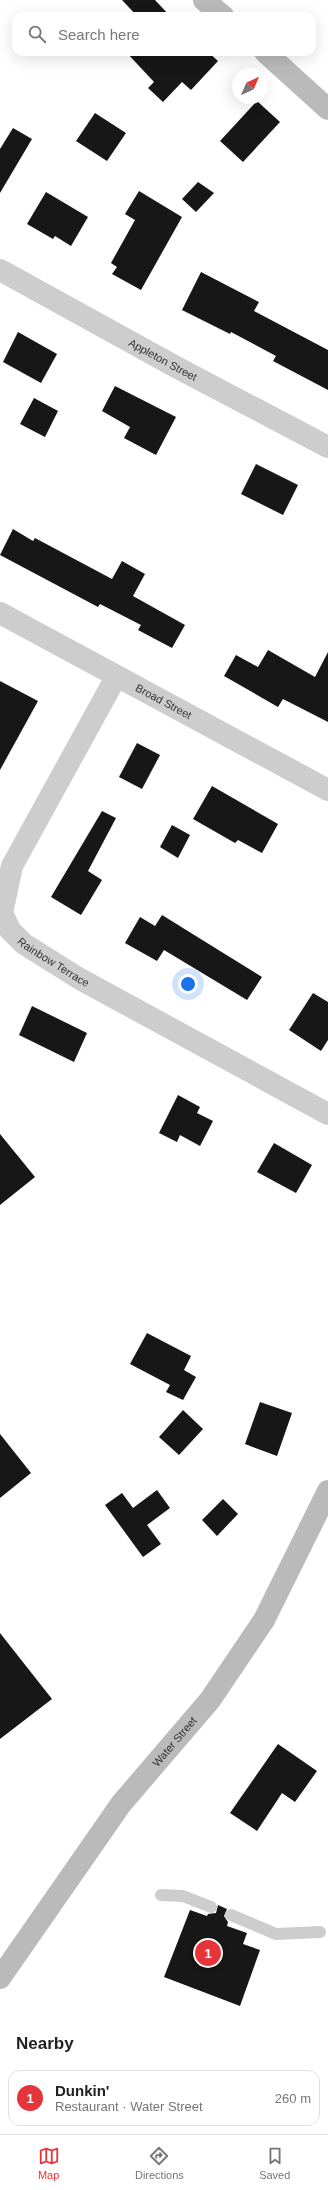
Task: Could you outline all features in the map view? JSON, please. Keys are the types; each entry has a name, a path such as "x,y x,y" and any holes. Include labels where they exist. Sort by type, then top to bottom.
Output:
{"main road":[{"path":"204,0 218,12"},
{"path":"269,56 328,109"},
{"name":"Water Street","path":"0,1978 121,1804 217,1689 264,1620 326,1502"}],"street":[{"name":"Appleton Street","path":"0,270 176,367 328,447"},
{"name":"Broad Street","path":"0,613 116,677 328,790"},
{"name":"Rainbow Terrace","path":"116,677 12,866 2,913 10,930 24,944 80,979 328,1114"}],"lane":[{"path":"161,1894 183,1896 211,1907"},
{"path":"231,1915 276,1934 320,1932"}],"building":[{"path":"122,0 155,0 166,12 133,12"},
{"path":"130,56 212,56 218,61 191,90 182,82 163,102 148,88 154,82"},
{"path":"254,104 260,104 280,122 243,162 220,141"},
{"path":"95,113 126,133 107,161 76,141"},
{"path":"13,128 32,139 0,193 0,149"},
{"path":"198,182 214,193 196,212 182,199"},
{"path":"139,191 182,217 141,290 112,274 117,267 111,263 135,220 125,214"},
{"path":"46,192 88,217 71,246 55,236 53,239 27,224"},
{"path":"201,272 259,302 254,311 328,350 328,390 273,361 276,356 231,332 230,334 182,310"},
{"path":"18,332 57,354 41,383 3,362"},
{"path":"115,386 176,417 156,455 124,438 130,427 102,411"},
{"path":"34,398 58,411 45,437 20,424"},
{"path":"256,464 298,485 283,515 241,494"},
{"path":"13,529 33,541 35,538 112,579 122,561 145,574 133,596 185,625 172,648 138,630 141,625 100,604 98,607 0,555"},
{"path":"268,650 315,677 328,652 328,722 283,699 278,707 224,676 236,655 258,667"},
{"path":"0,681 38,701 0,770"},
{"path":"137,743 160,755 142,789 119,777"},
{"path":"212,786 278,824 262,853 238,840 235,843 193,819"},
{"path":"102,811 116,818 88,871 102,880 81,915 51,897"},
{"path":"172,825 190,835 178,858 160,847"},
{"path":"162,915 262,977 247,1000 164,950 157,961 125,943 140,917 155,926"},
{"path":"313,993 328,1002 328,1040 321,1051 289,1030"},
{"path":"32,1006 87,1033 74,1062 19,1035"},
{"path":"178,1095 200,1107 197,1113 213,1121 200,1146 180,1135 177,1142 159,1133"},
{"path":"0,1134 35,1177 0,1205"},
{"path":"274,1143 312,1165 296,1193 257,1172"},
{"path":"147,1333 191,1356 184,1370 196,1377 183,1400 166,1392 170,1385 130,1364"},
{"path":"260,1402 292,1413 277,1456 245,1444"},
{"path":"183,1410 203,1429 179,1455 159,1437"},
{"path":"0,1434 31,1473 0,1498"},
{"path":"157,1490 170,1508 147,1525 161,1544 143,1557 105,1505 122,1493 133,1508"},
{"path":"223,1499 238,1514 217,1536 202,1520"},
{"path":"0,1633 52,1699 0,1739"},
{"path":"278,1744 317,1771 295,1802 282,1793 257,1831 230,1813"},
{"path":"218,1905 227,1909 224,1916 228,1922 227,1926 247,1933 243,1944 260,1950 240,2006 164,1977 190,1910 207,1916 208,1914 216,1913"}],"place":[{"name":"Dunkin'","path":"208,1953"}]}
